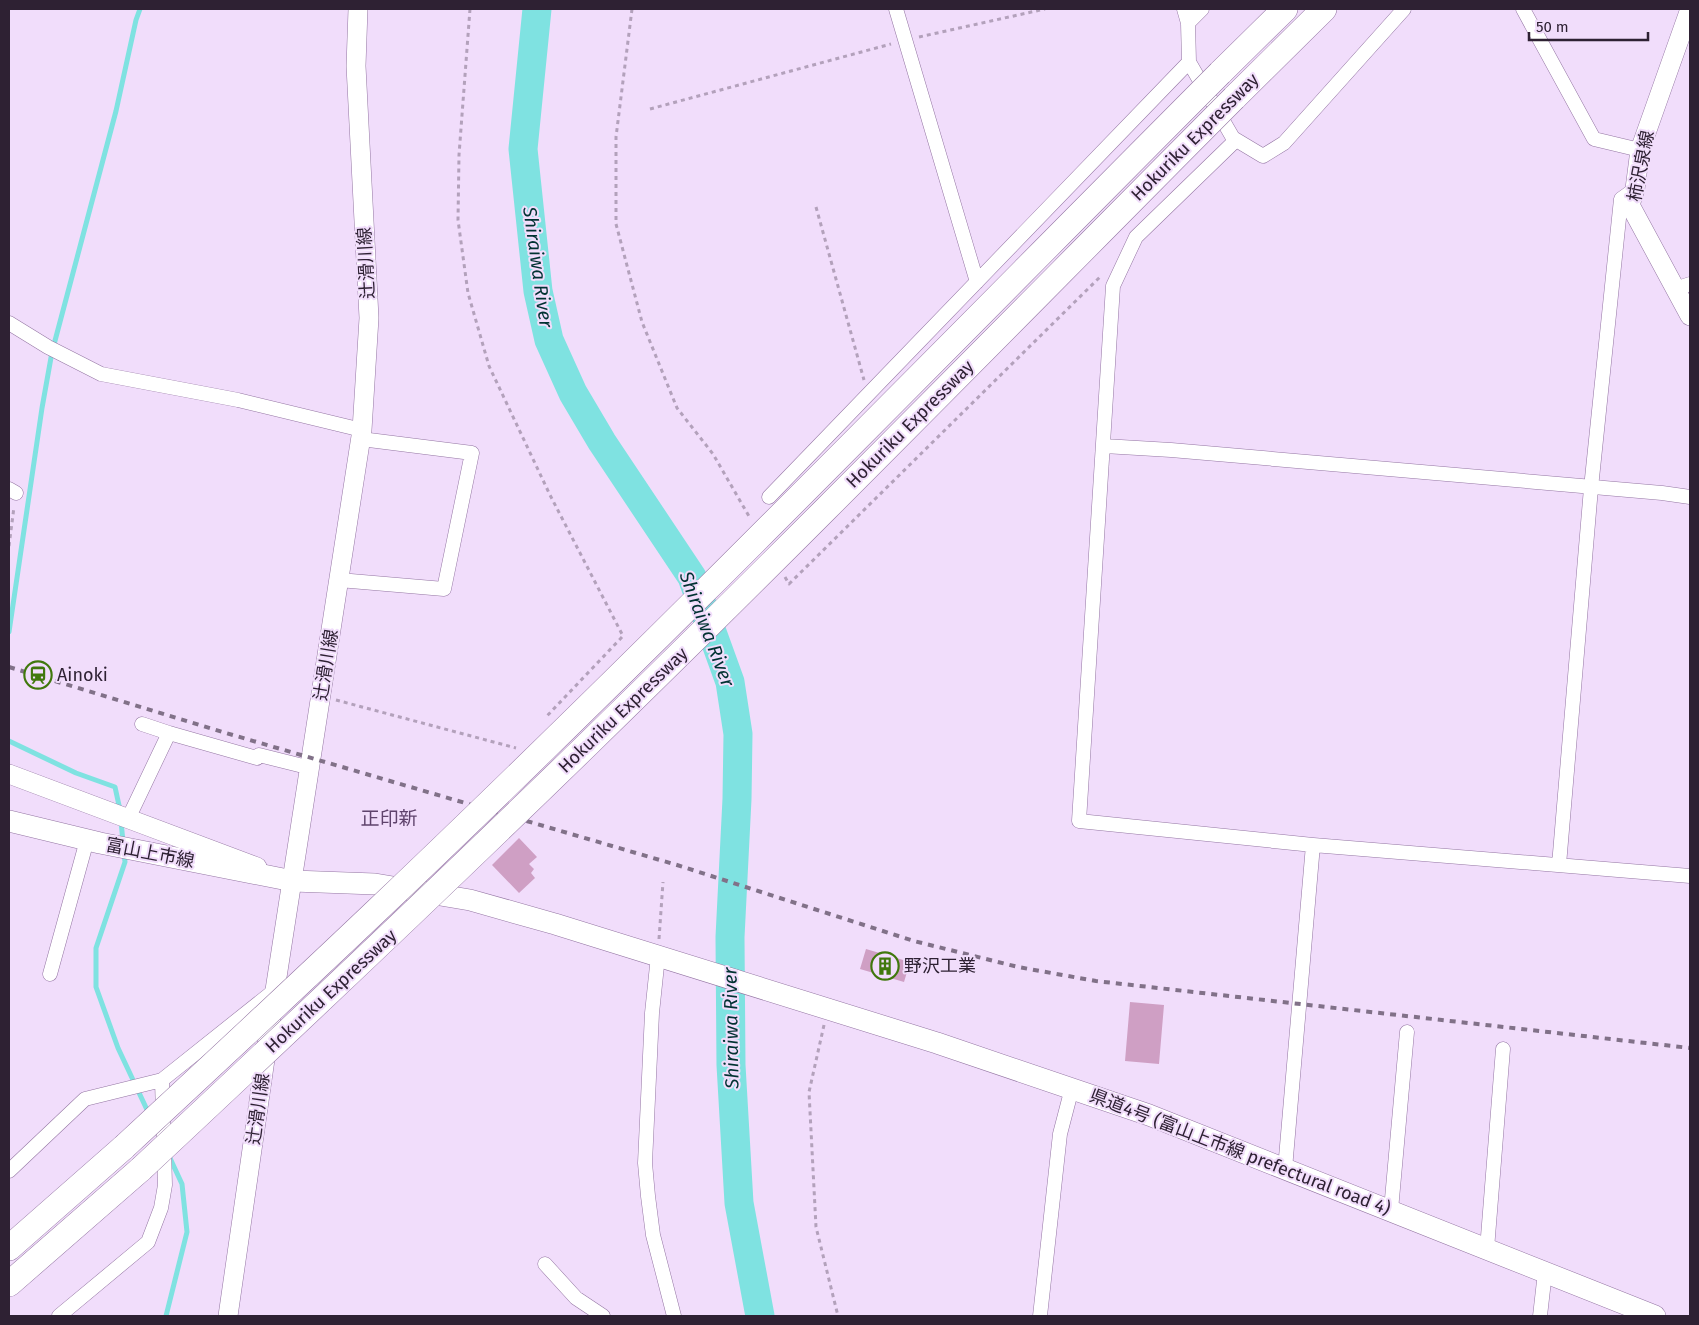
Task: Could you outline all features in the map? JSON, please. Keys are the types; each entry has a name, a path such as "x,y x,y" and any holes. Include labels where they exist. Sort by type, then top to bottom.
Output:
{"highway":[{"name":"Hokuriku Expressway","path":"9,1248 124,1147 375,913 563,731 1285,9"},
{"name":"Hokuriku Expressway","path":"9,1284 141,1169 332,990 589,744 1324,9"}],"main road":[{"name":"辻滑川線","path":"228,1316 275,990 362,434 369,318 356,66 358,9"},
{"name":"柿沢泉線","path":"1690,9 1640,150 1635,189 1630,205 1683,286 1690,316"},
{"path":"9,774 293,880 374,884 470,900 555,924 822,1008"},
{"name":"富山上市線","path":"9,821 87,840 293,880"},
{"name":"県道4号 (富山上市線 prefectural road 4)","path":"822,1008 937,1043 1149,1115 1655,1316"}],"street":[{"path":"896,9 977,282"},
{"path":"1184,9 1188,23 1189,62 1233,138 1262,156 1284,143 1404,9"},
{"path":"1188,23 1202,9"},
{"path":"1523,9 1594,139 1640,150"},
{"path":"769,496 1189,62"},
{"path":"1236,140 1136,237 1113,286 1079,821 1313,845 1690,876"},
{"path":"1559,865 1591,488 1621,199 1635,189"},
{"path":"9,323 48,347 101,374 238,400 362,434 472,454 444,589 339,580"},
{"path":"1104,446 1171,450 1690,497"},
{"path":"142,724 257,758 259,754 299,765"},
{"path":"128,819 169,733"},
{"path":"50,974 87,840"},
{"path":"1285,1169 1313,845"},
{"path":"658,956 652,1013 646,1163 653,1235 674,1316"},
{"path":"9,1170 85,1099 162,1080 275,990"},
{"path":"1391,1210 1408,1032"},
{"path":"1487,1249 1503,1049"},
{"path":"59,1316 148,1242 161,1208 165,1185 162,1080"},
{"path":"1040,1316 1060,1134 1072,1088"},
{"path":"545,1264 576,1298 603,1316"},
{"path":"1540,1316 1545,1272"}],"path":[{"path":"470,9 460,145 458,220 468,293 488,366 550,495 624,636 542,721"},
{"path":"632,9 616,137 616,224 642,322 678,408 713,454 751,519"},
{"path":"650,109 905,40 1046,9"},
{"path":"816,207 868,395"},
{"path":"784,576 789,584 1105,272"},
{"path":"9,546 12,491"},
{"path":"321,696 515,749 522,742"},
{"path":"658,956 663,882"},
{"path":"822,1008 809,1092 816,1227 838,1316"}],"building":[{"path":"519,838 537,857 529,864 534,869 531,873 535,878 519,893 492,865"},
{"name":"野沢工業","path":"866,949 910,962 904,982 860,969"},
{"path":"1130,1002 1164,1005 1159,1064 1125,1061"}],"waterway":[{"path":"9,632 52,352 116,111 140,9"},
{"name":"Shiraiwa River","path":"537,9 523,149 538,291 549,340 573,393 602,442 692,577 730,682 738,734 737,799 730,937 731,1065 739,1203 760,1316"},
{"path":"9,741 76,773 115,787 120,810"},
{"path":"121,821 123,842"},
{"path":"124,853 125,862 96,948 96,987 118,1048 149,1114"},
{"path":"166,1316 187,1232 182,1184 169,1156"}],"railway":[{"path":"9,667 226,733 677,865 914,941 1018,967 1096,981 1690,1048"}],"place":[{"name":"Ainoki","path":"38,675"},
{"name":"野沢工業","path":"885,966"}],"district":[{"name":"正印新","path":"389,818"}]}
